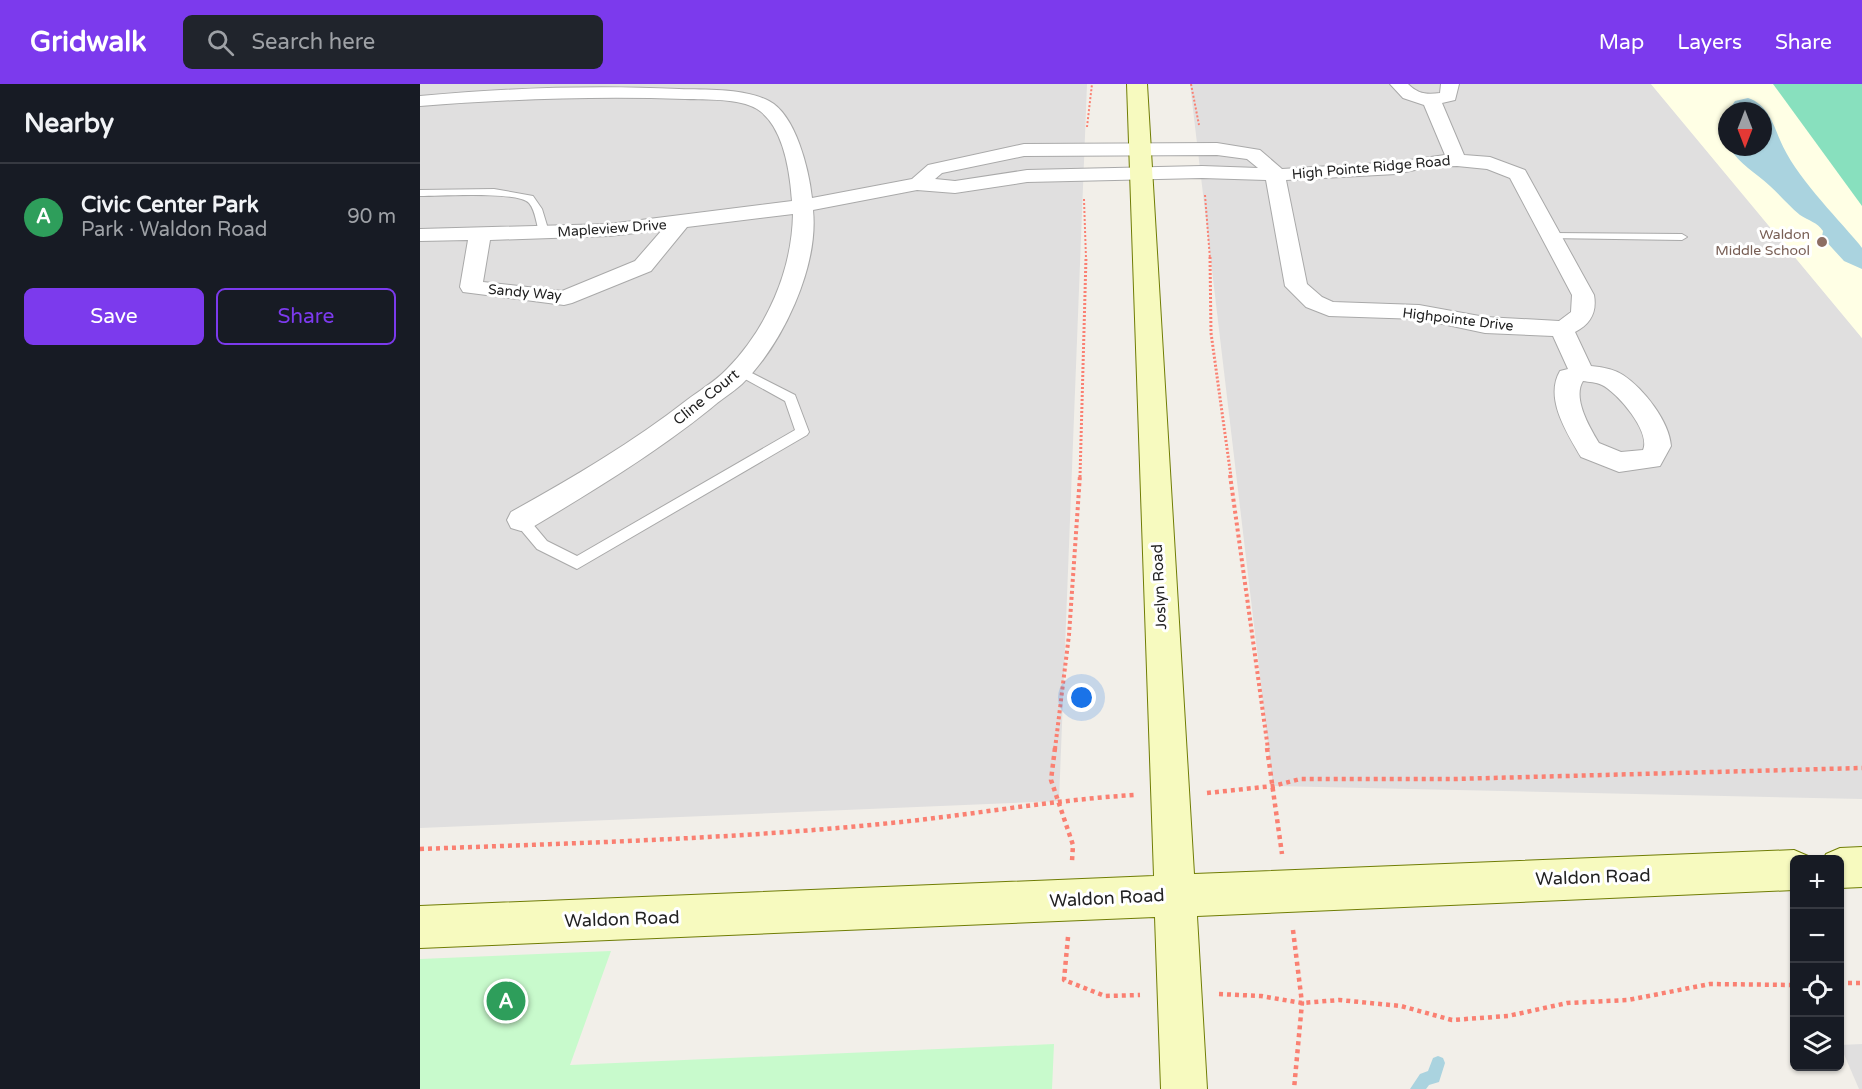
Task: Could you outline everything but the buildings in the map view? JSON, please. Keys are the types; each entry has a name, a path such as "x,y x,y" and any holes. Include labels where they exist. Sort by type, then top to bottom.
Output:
{"street":[{"name":"Joslyn Road","path":"1137,84 1173,895 1184,1089"},
{"path":"1399,84 1410,96 1432,102 1449,96 1450,84"},
{"path":"420,101 528,93 691,90 740,96 763,104 785,134 796,157 804,207"},
{"path":"1432,102 1457,160"},
{"name":"High Pointe Ridge Road","path":"1139,161 1200,149 1253,154 1277,175"},
{"name":"Mapleview Drive","path":"917,184 935,169 1024,150 1082,150 1139,161"},
{"path":"1024,150 1027,176"},
{"name":"High Pointe Ridge Road","path":"1139,161 1202,172 1277,175 1396,168 1428,161 1457,160 1490,163 1518,174 1583,295 1585,307 1583,315 1578,322 1562,329"},
{"name":"Mapleview Drive","path":"420,235 544,232 679,223 804,207 917,184 955,187 1027,176 1081,174 1139,161"},
{"name":"Highpointe Drive","path":"1277,175 1275,183 1296,286 1314,302 1329,309 1419,312 1485,325 1562,329"},
{"name":"Cline Court","path":"521,520 675,424 740,371 786,301 801,259 804,207"},
{"name":"Sandy Way","path":"480,233 471,287 564,298 643,266 679,223"},
{"path":"1562,329 1582,373"},
{"path":"1844,868 1862,867"},
{"name":"Waldon Road","path":"420,927 1790,870"}],"lane":[{"path":"420,193 513,194 528,197 537,208 544,232"},
{"path":"1552,236 1682,237"},
{"path":"521,520 542,545 577,563 802,432 791,398 740,371"}],"path":[{"path":"1082,150 1092,84"},
{"path":"1191,84 1201,138 1200,149"},
{"path":"1202,172 1210,241 1211,333 1302,1003 1294,1089"},
{"path":"1081,174 1086,269 1082,438 1069,636 1051,780 1073,845 1064,980 1106,996 1178,993 1262,996 1302,1003 1339,1000 1401,1006 1452,1020 1508,1016 1567,1003 1628,1000 1710,984 1790,985"},
{"path":"1844,983 1862,983"}],"shaded area":[{"path":"420,84 1087,84 1059,801 420,828"},
{"path":"1190,84 1651,84 1862,338 1862,799 1273,786"},
{"name":"Waldon Middle School","path":"1651,84 1862,84 1862,338"},
{"path":"1862,1044 1862,1089 1859,1089 1844,1054 1844,1045"}],"green space":[{"path":"1773,84 1862,84 1862,206"},
{"path":"611,951 570,1065 1054,1044 1052,1089 420,1089 420,959"}],"water":[{"path":"1748,98 1756,102 1734,102"},
{"path":"1772,121 1795,167 1862,248 1862,269 1844,261 1822,237 1821,228 1796,212 1770,186 1736,156 1772,156"}],"waterway":[{"path":"1417,1089 1425,1079 1434,1077 1438,1063"}],"place":[{"name":"Waldon Middle School","path":"1822,242"},
{"name":"Civic Center Park","path":"506,1001"}]}
